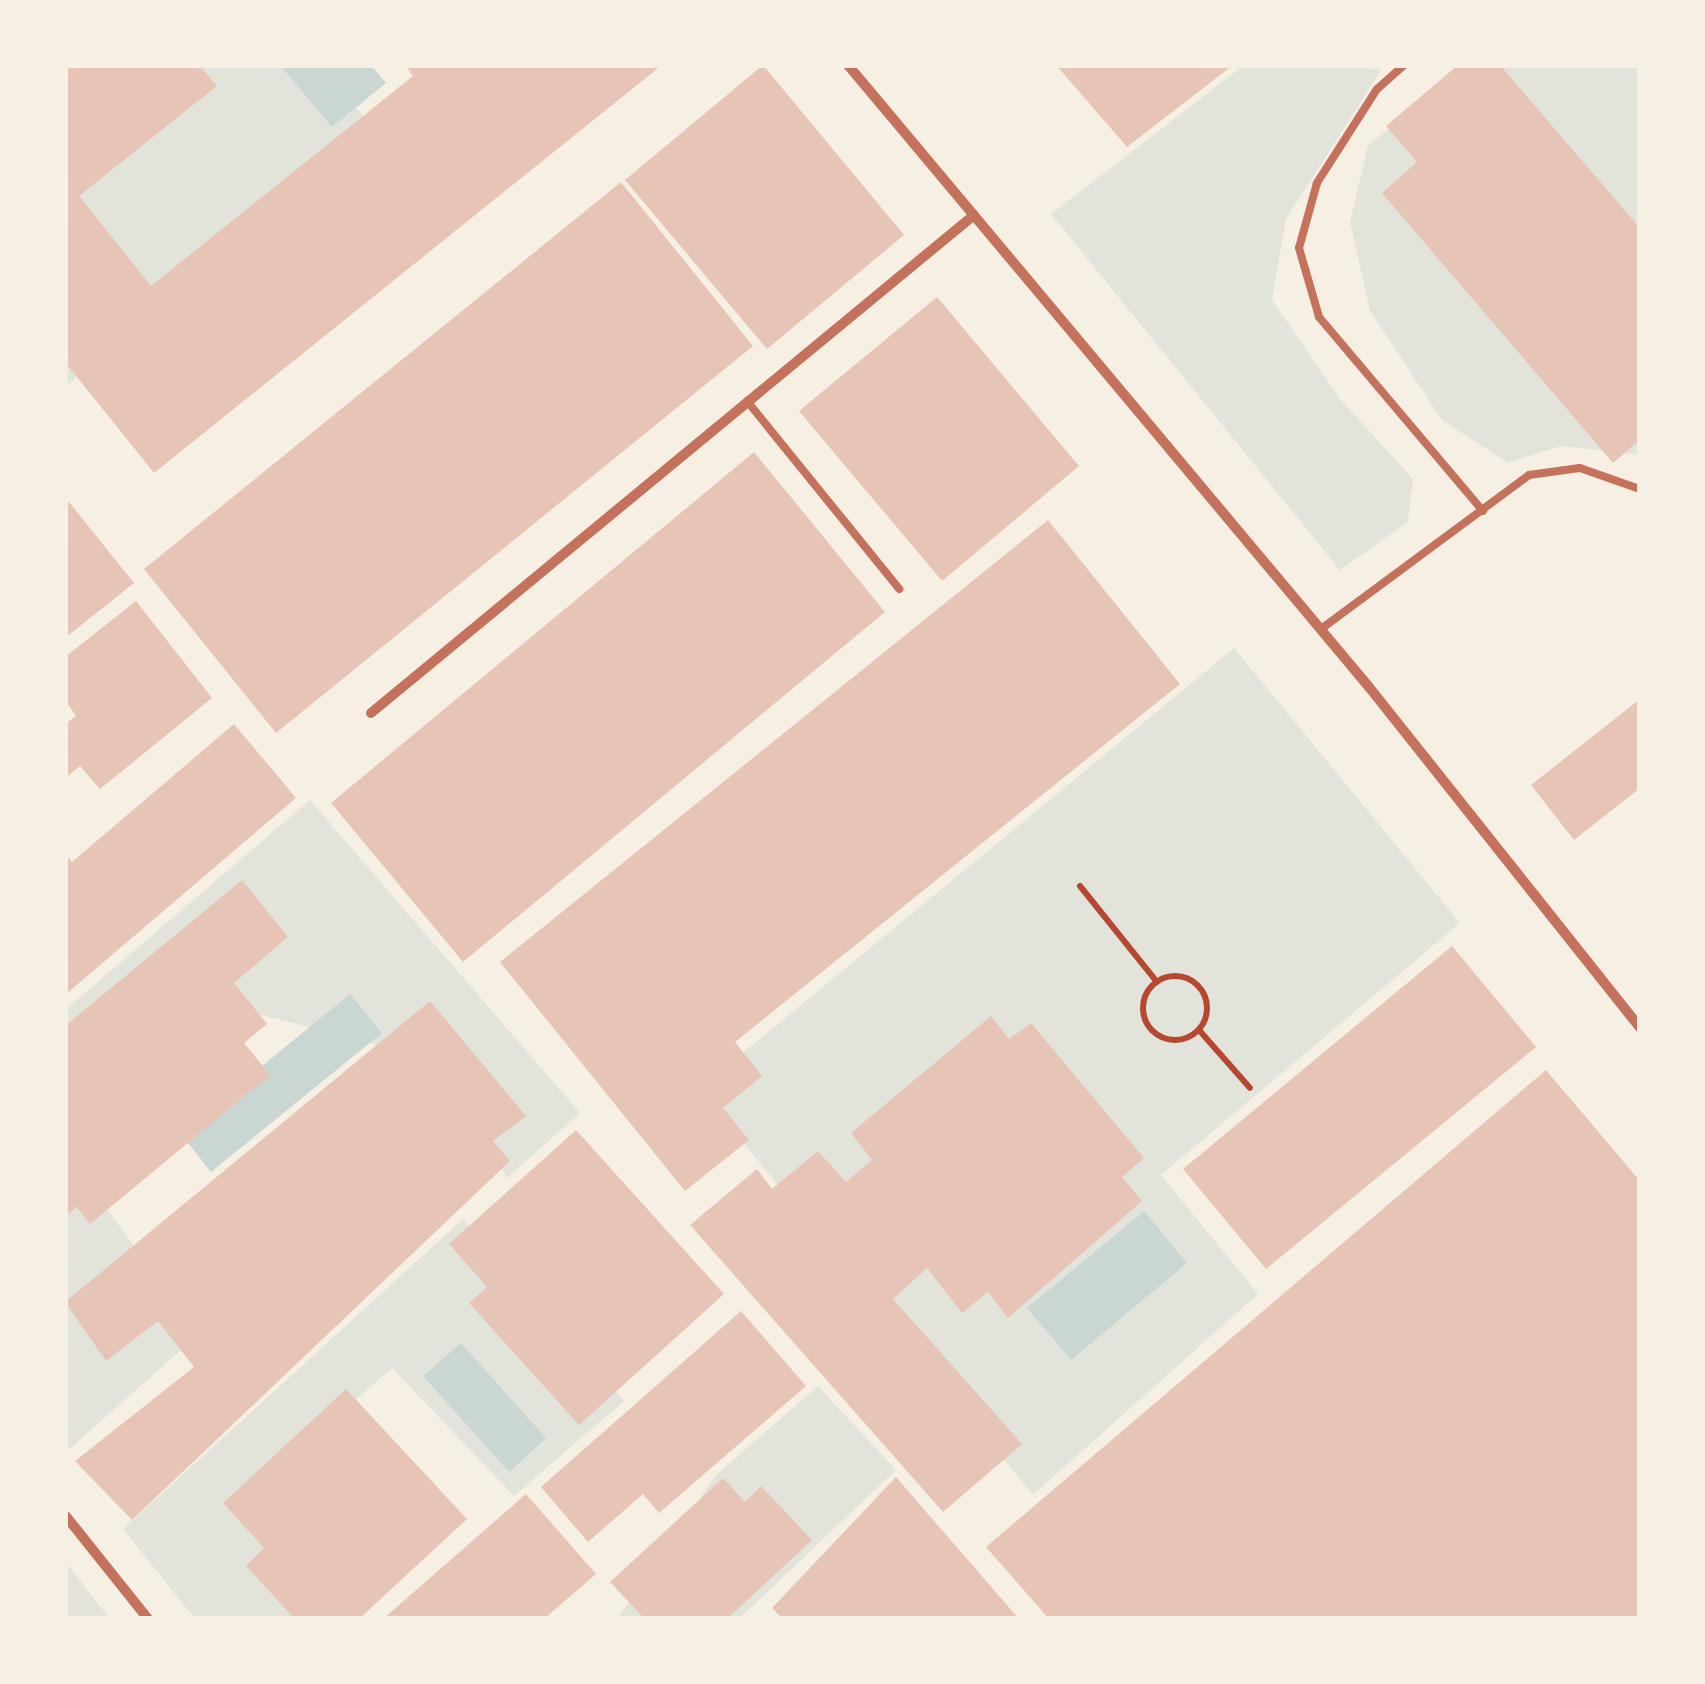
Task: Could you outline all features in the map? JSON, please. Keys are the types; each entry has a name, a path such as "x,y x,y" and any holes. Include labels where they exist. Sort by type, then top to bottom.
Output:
{"street":[{"path":"848,65 1321,629 1639,1024"},
{"path":"371,713 974,214"},
{"path":"65,1515 148,1619"}],"lane":[{"path":"1404,65 1377,89 1317,183 1299,248 1319,316 1483,511"},
{"path":"747,401 900,588"},
{"path":"1321,629 1529,474 1580,468 1640,489"}],"path":[{"path":"1080,886 1157,982"},
{"path":"1199,1030 1170,1040 1150,1029 1144,998 1157,982 1186,978 1202,990 1199,1030 1250,1088"}],"shaded area":[{"path":"65,65 319,65 376,131 65,387"},
{"path":"280,65 371,65 386,83 332,127"},
{"path":"1244,65 1382,69 1286,219 1272,300 1340,399 1413,479 1408,522 1340,570 1051,214"},
{"path":"1470,65 1640,65 1640,455 1561,446 1508,463 1442,420 1370,311 1350,222 1368,145"},
{"path":"1234,648 1460,923 1161,1175 1258,1294 1033,1495 699,1089"},
{"path":"310,800 580,1113 507,1178 447,1063 235,1008 89,1184 198,1335 65,1453 65,1010"},
{"path":"350,994 382,1033 211,1172 180,1133"},
{"path":"1144,1211 1187,1263 1071,1360 1027,1308"},
{"path":"463,1219 624,1401 514,1496 392,1368 241,1500 339,1619 195,1619 123,1529"},
{"path":"461,1343 546,1438 509,1472 423,1376"},
{"path":"818,1386 896,1470 739,1619 617,1619 716,1475"},
{"path":"65,1561 110,1619 65,1619"}],"building":[{"path":"65,65 199,65 217,86 79,196 151,286 413,76 405,65 662,65 154,473 65,362"},
{"path":"763,65 904,235 767,349 625,180"},
{"path":"1056,65 1233,65 1127,147"},
{"path":"1458,65 1500,65 1640,228 1640,440 1613,463 1382,193 1417,162 1386,126"},
{"path":"621,182 753,346 276,733 144,569"},
{"path":"937,297 1079,466 942,581 799,411"},
{"path":"754,452 885,612 463,962 331,803"},
{"path":"69,502 134,583 65,638 65,505"},
{"path":"1048,520 1180,684 735,1042 762,1076 723,1108 749,1140 685,1191 500,962"},
{"path":"136,601 212,698 100,789 80,766 65,778 65,724 76,716 65,700 65,657"},
{"path":"1640,699 1640,788 1574,840 1531,785"},
{"path":"234,724 296,798 65,995 65,853 72,862"},
{"path":"242,880 288,937 234,983 267,1024 244,1043 270,1075 90,1224 77,1207 65,1217 65,1026"},
{"path":"1452,946 1536,1047 1266,1269 1183,1169"},
{"path":"430,1001 526,1116 493,1141 510,1161 132,1520 75,1461 194,1367 158,1321 106,1361 65,1302"},
{"path":"991,1016 1009,1039 1031,1023 1144,1158 1122,1177 1142,1201 1008,1318 988,1292 962,1313 927,1268 893,1299 1022,1444 943,1512 690,1225 757,1169 772,1189 818,1151 846,1182 872,1160 851,1133"},
{"path":"1546,1070 1640,1181 1640,1619 1049,1619 986,1547"},
{"path":"576,1130 724,1294 579,1425 469,1303 487,1287 449,1244"},
{"path":"741,1311 806,1386 659,1513 643,1494 588,1542 541,1487"},
{"path":"346,1389 467,1519 359,1619 295,1619 246,1566 264,1548 223,1503"},
{"path":"896,1477 1019,1619 783,1619 772,1608"},
{"path":"723,1478 745,1502 761,1486 812,1540 727,1619 645,1619 610,1582"},
{"path":"526,1494 596,1574 544,1619 383,1619"}]}
